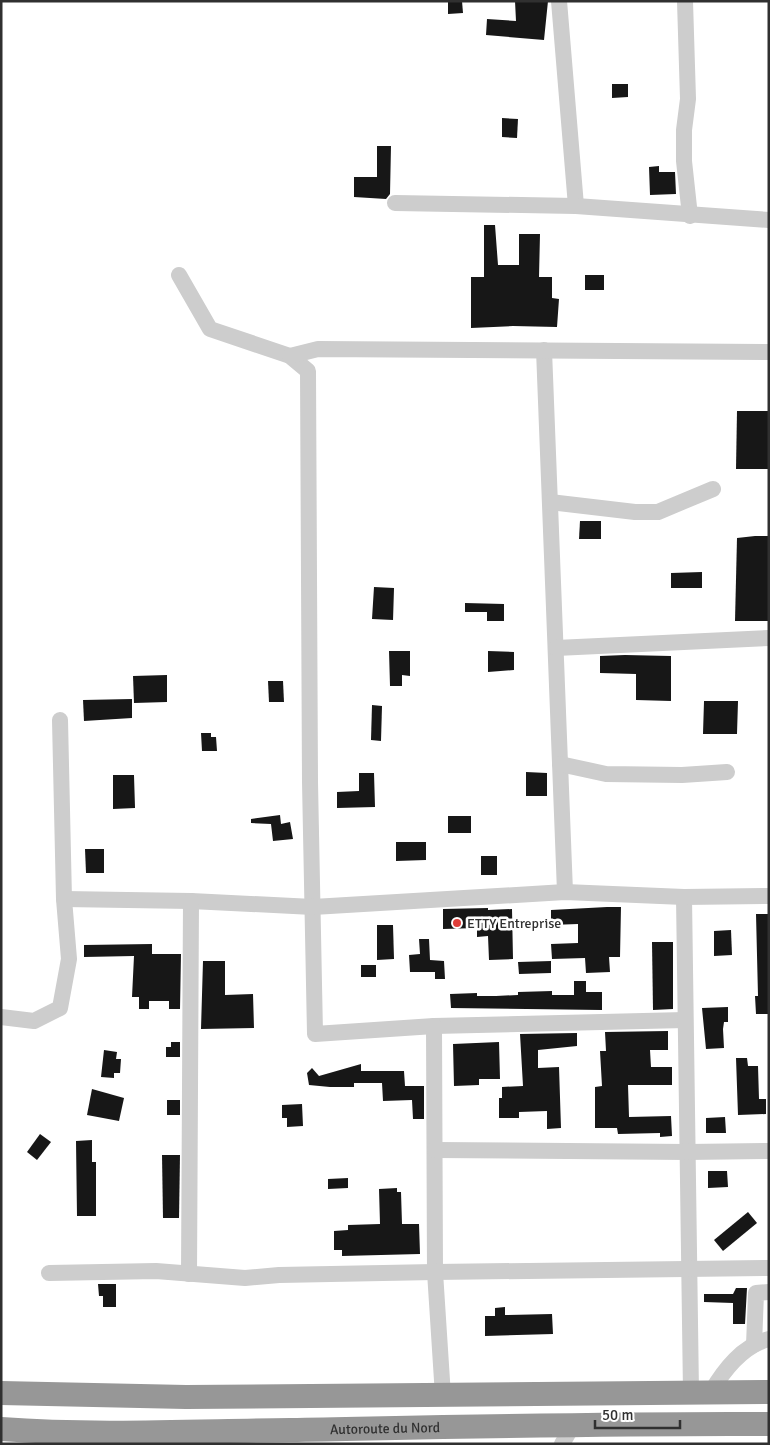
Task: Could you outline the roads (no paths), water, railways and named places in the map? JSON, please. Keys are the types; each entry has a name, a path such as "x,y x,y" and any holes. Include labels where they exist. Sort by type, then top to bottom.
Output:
{"highway":[{"path":"1,1393 186,1397 769,1392"},
{"name":"Autoroute du Nord","path":"1,1429 175,1438 290,1430 567,1434 769,1424"}],"street":[{"path":"559,1 576,206"},
{"path":"685,1 688,99 684,130 684,161 690,216"},
{"path":"395,203 576,206 690,216 769,220"},
{"path":"179,275 210,329 290,356 308,372 310,782 314,1034 434,1026 685,1020"},
{"path":"290,356 318,349 769,352"},
{"path":"544,350 565,892"},
{"path":"550,502 635,512 658,512 713,489"},
{"path":"556,648 769,638"},
{"path":"1,1017 34,1021 60,1008 69,959 64,899 60,720"},
{"path":"560,764 606,774 682,775 727,772"},
{"path":"64,899 191,900 313,907 565,892 684,897 769,896"},
{"path":"684,897 689,1269 701,1393"},
{"path":"190,1274 191,900"},
{"path":"434,1026 435,1272 443,1396"},
{"path":"436,1150 769,1151"},
{"path":"49,1273 156,1271 245,1278 279,1275 435,1272 769,1268"},
{"path":"701,1393 732,1362 762,1342 756,1293 769,1292"},
{"path":"290,1430 313,1444"}],"place":[{"name":"ETTY Entreprise","path":"457,923"}]}
